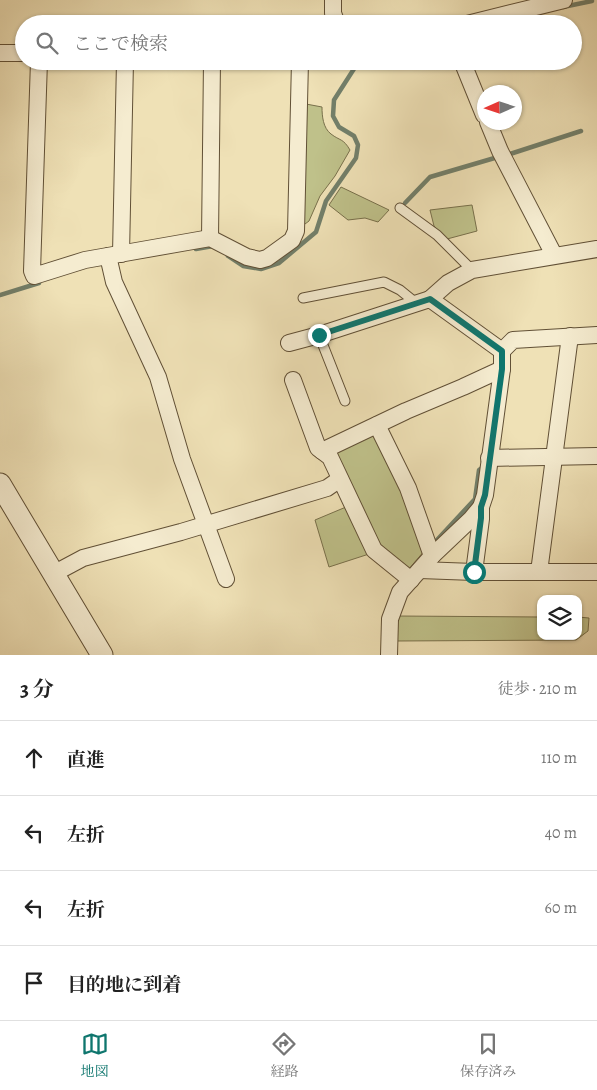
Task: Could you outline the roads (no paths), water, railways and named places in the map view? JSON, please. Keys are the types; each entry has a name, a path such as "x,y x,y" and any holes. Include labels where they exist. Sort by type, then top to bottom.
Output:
{"street":[{"path":"333,0 334,15"},
{"path":"503,15 564,0"},
{"path":"0,53 15,53"},
{"path":"39,70 32,271 34,276 85,260 210,238 247,257 260,260 267,258 292,240 296,230 300,70"},
{"path":"124,70 114,282 158,377 182,458 226,579"},
{"path":"210,238 212,70"},
{"path":"466,70 477,98"},
{"path":"491,130 500,151 554,255"},
{"path":"289,343 423,301 448,283 472,270 597,249"},
{"path":"423,301 502,351"},
{"path":"474,572 481,507 485,495 502,369 502,351 513,340 597,335"},
{"path":"539,572 570,336"},
{"path":"322,451 502,369"},
{"path":"293,380 318,448 330,457 374,550 416,575 474,572 597,572"},
{"path":"377,425 408,488 432,556"},
{"path":"489,458 597,456"},
{"path":"54,574 83,558 207,524 327,488 340,479"},
{"path":"0,484 102,655"},
{"path":"388,655 390,619 400,592 432,556 481,507"}],"lane":[{"path":"400,208 437,235 472,270"},
{"path":"303,298 384,282 423,301"},
{"path":"319,335 345,401"}],"waterway":[{"path":"563,7 592,1"},
{"path":"228,256 243,266 261,269 279,263 316,232 326,201 356,158 358,145 354,136 339,127 333,116 334,100 353,70"},
{"path":"510,154 581,131"},
{"path":"405,203 430,177 498,157"},
{"path":"196,249 213,246"},
{"path":"0,295 39,283"},
{"path":"436,541 475,499 479,470 483,467"}]}
